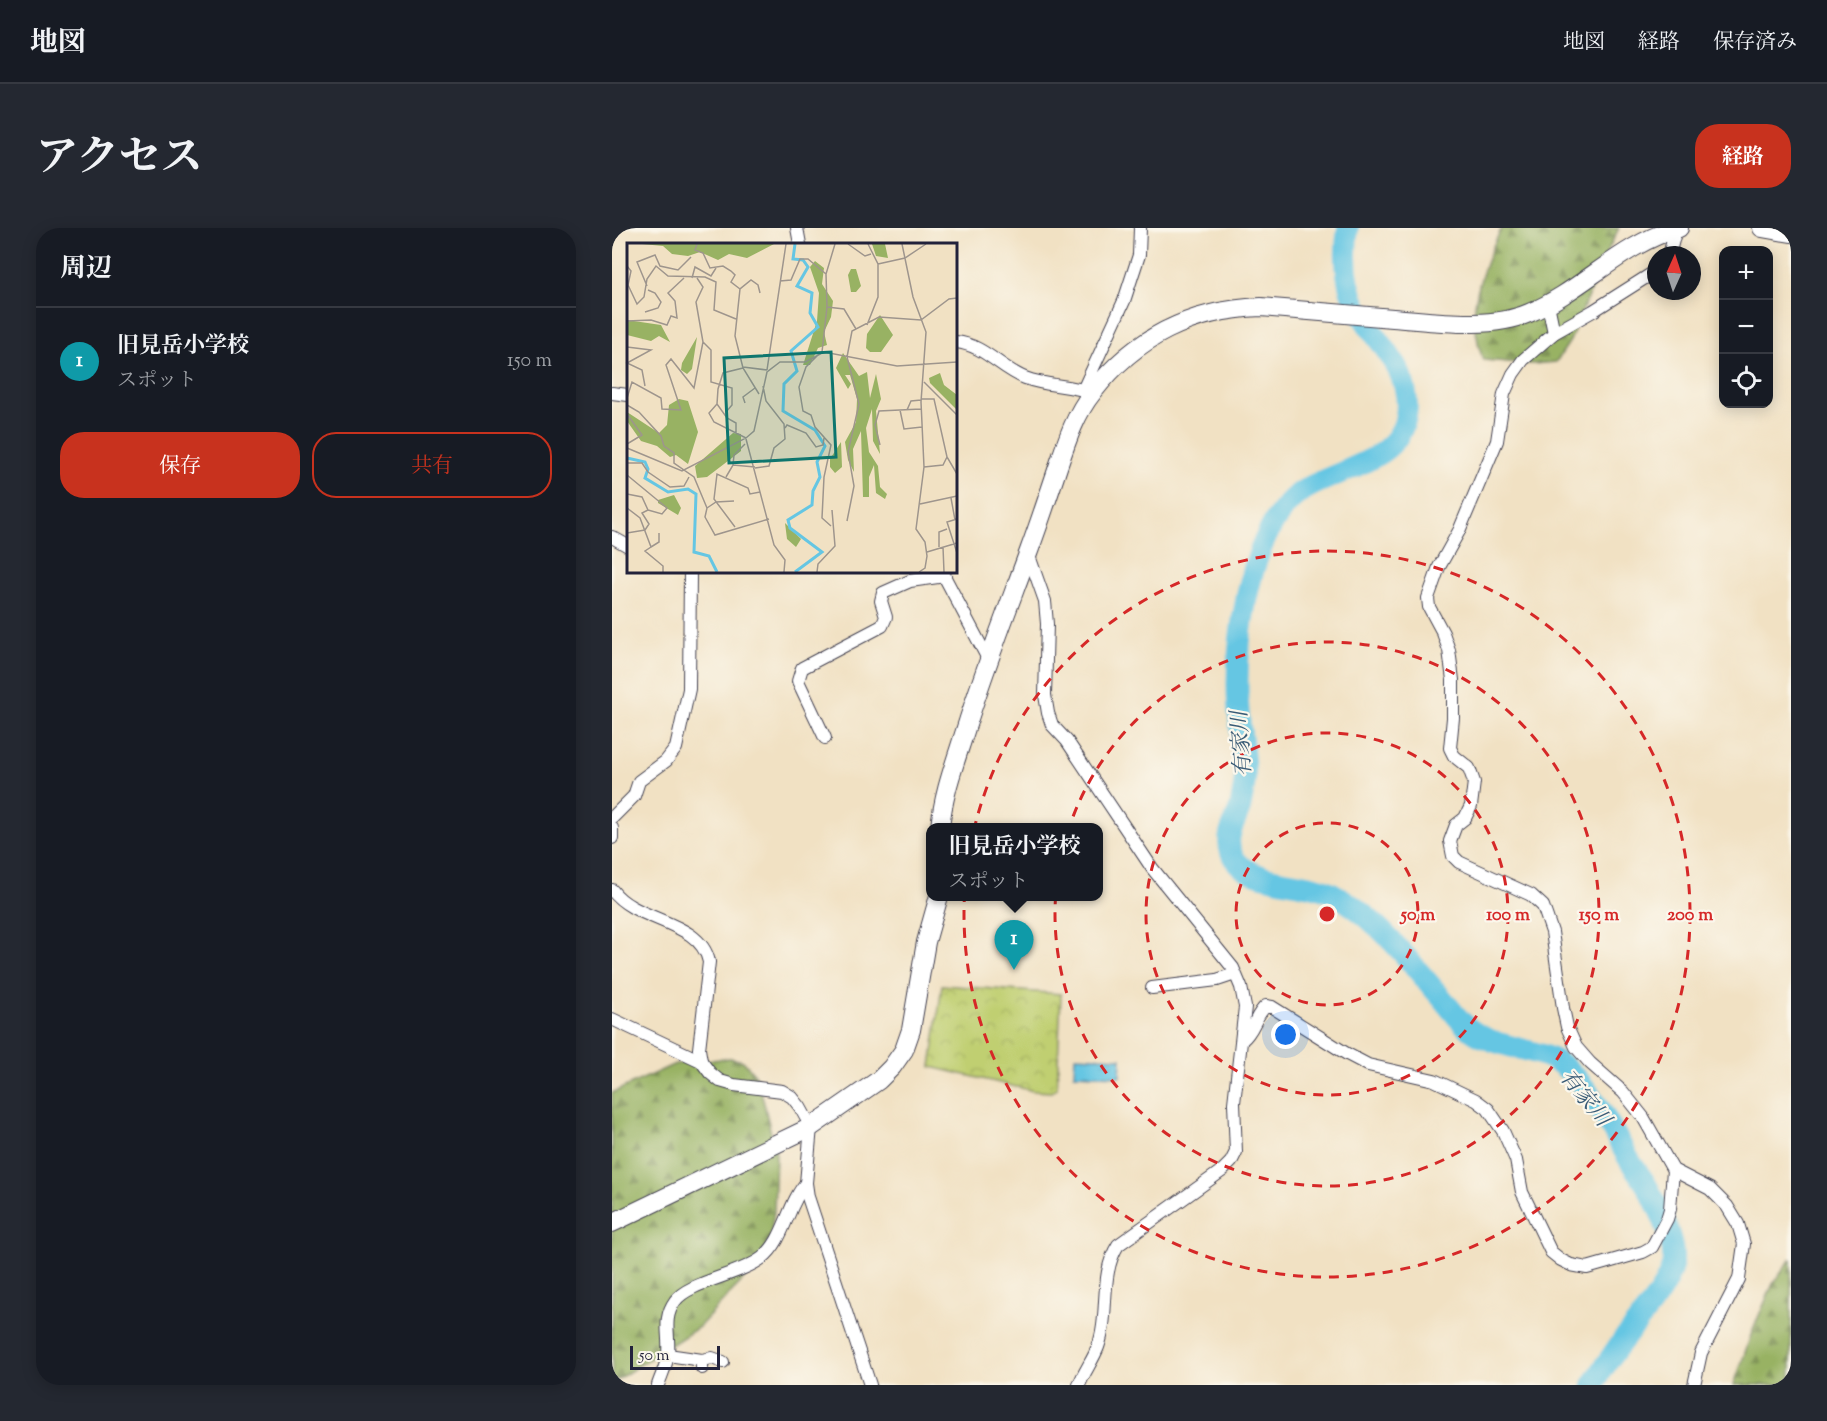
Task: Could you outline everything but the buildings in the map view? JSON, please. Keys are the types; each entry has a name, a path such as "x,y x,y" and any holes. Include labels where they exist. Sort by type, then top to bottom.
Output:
{"street":[{"path":"797,228 800,243"},
{"path":"940,823 948,783 988,660 1068,438 1124,301 1139,255 1140,228"},
{"path":"957,342 978,347 1024,378 1044,384 1087,391 1133,351 1175,325 1233,308 1262,307 1447,322 1503,320 1527,314 1548,304 1640,243 1657,234 1678,228"},
{"path":"1672,246 1678,228"},
{"path":"1761,228 1791,233"},
{"path":"1647,277 1554,333 1523,360 1513,374 1504,394 1497,441 1459,531 1439,567 1428,598 1429,607 1449,650 1453,680 1450,748 1454,756 1469,768 1474,782 1471,806 1465,818 1453,831 1450,849 1459,862 1531,895 1543,906 1552,932 1565,1017 1576,1047 1590,1063 1623,1092 1643,1118 1673,1170 1710,1189 1722,1201 1738,1224 1744,1244 1739,1279 1701,1353 1694,1385"},
{"path":"1548,304 1554,333"},
{"path":"612,393 627,394"},
{"path":"612,537 627,545"},
{"path":"1028,553 1045,601 1047,624 1045,695 1052,725 1066,741 1152,868 1233,968 1245,1007 1234,1104 1236,1152 1231,1162 1223,1170 1118,1245 1109,1263 1105,1318 1098,1347 1079,1385"},
{"path":"612,818 634,796 639,780 666,761 676,748 689,688 690,573"},
{"path":"825,738 798,681 802,668 882,626 886,617 881,601 883,593 910,581 944,574 988,660"},
{"path":"612,828 612,838"},
{"path":"612,890 624,903 692,935 707,952 709,962 699,1049 701,1061 710,1073 720,1081 734,1085 782,1091 792,1097 811,1127 806,1183 808,1197 870,1385"},
{"path":"612,1223 811,1127 879,1080 904,1050 911,1030 926,942 939,901"},
{"path":"1152,988 1217,980 1235,975"},
{"path":"1242,1040 1250,1034 1262,1010 1266,1006 1272,1007 1368,1065 1434,1080 1476,1100 1488,1109 1503,1131 1516,1160 1522,1192 1551,1252 1571,1265 1587,1268 1643,1252 1652,1247 1670,1209 1673,1170"},
{"path":"612,1019 701,1061"},
{"path":"658,1385 668,1355 666,1328 670,1310 676,1299 687,1291 739,1272 763,1258 777,1240 793,1203 806,1183"},
{"path":"668,1355 702,1364 712,1358 723,1362"}],"green space":[{"path":"1502,228 1619,228 1600,266 1570,341 1556,362 1533,364 1483,360 1476,330 1475,306 1483,272"},
{"path":"942,985 1061,994 1057,1088 1051,1092 1034,1091 931,1067"},
{"path":"730,1058 743,1061 758,1078 776,1154 774,1212 770,1239 755,1267 699,1327 612,1383 612,1093 675,1064"},
{"path":"1791,1259 1791,1385 1734,1385 1753,1329 1773,1284"}],"water":[{"path":"1075,1056 1121,1058 1120,1076 1074,1074"}],"waterway":[{"name":"有家川","path":"1348,228 1346,259 1350,290 1358,309 1399,372 1407,400 1406,416 1400,434 1388,447 1356,467 1319,482 1289,502 1275,521 1263,544 1254,570 1242,626 1238,703 1245,779 1240,808 1231,830 1229,846 1237,863 1247,870 1260,876 1320,888 1348,903 1377,926 1467,1027 1493,1041 1541,1055 1562,1065 1582,1084 1599,1107 1657,1205 1670,1237 1673,1257 1672,1266 1663,1287 1593,1385"}],"place":[{"name":"旧見岳小学校","path":"1014,970"}]}
